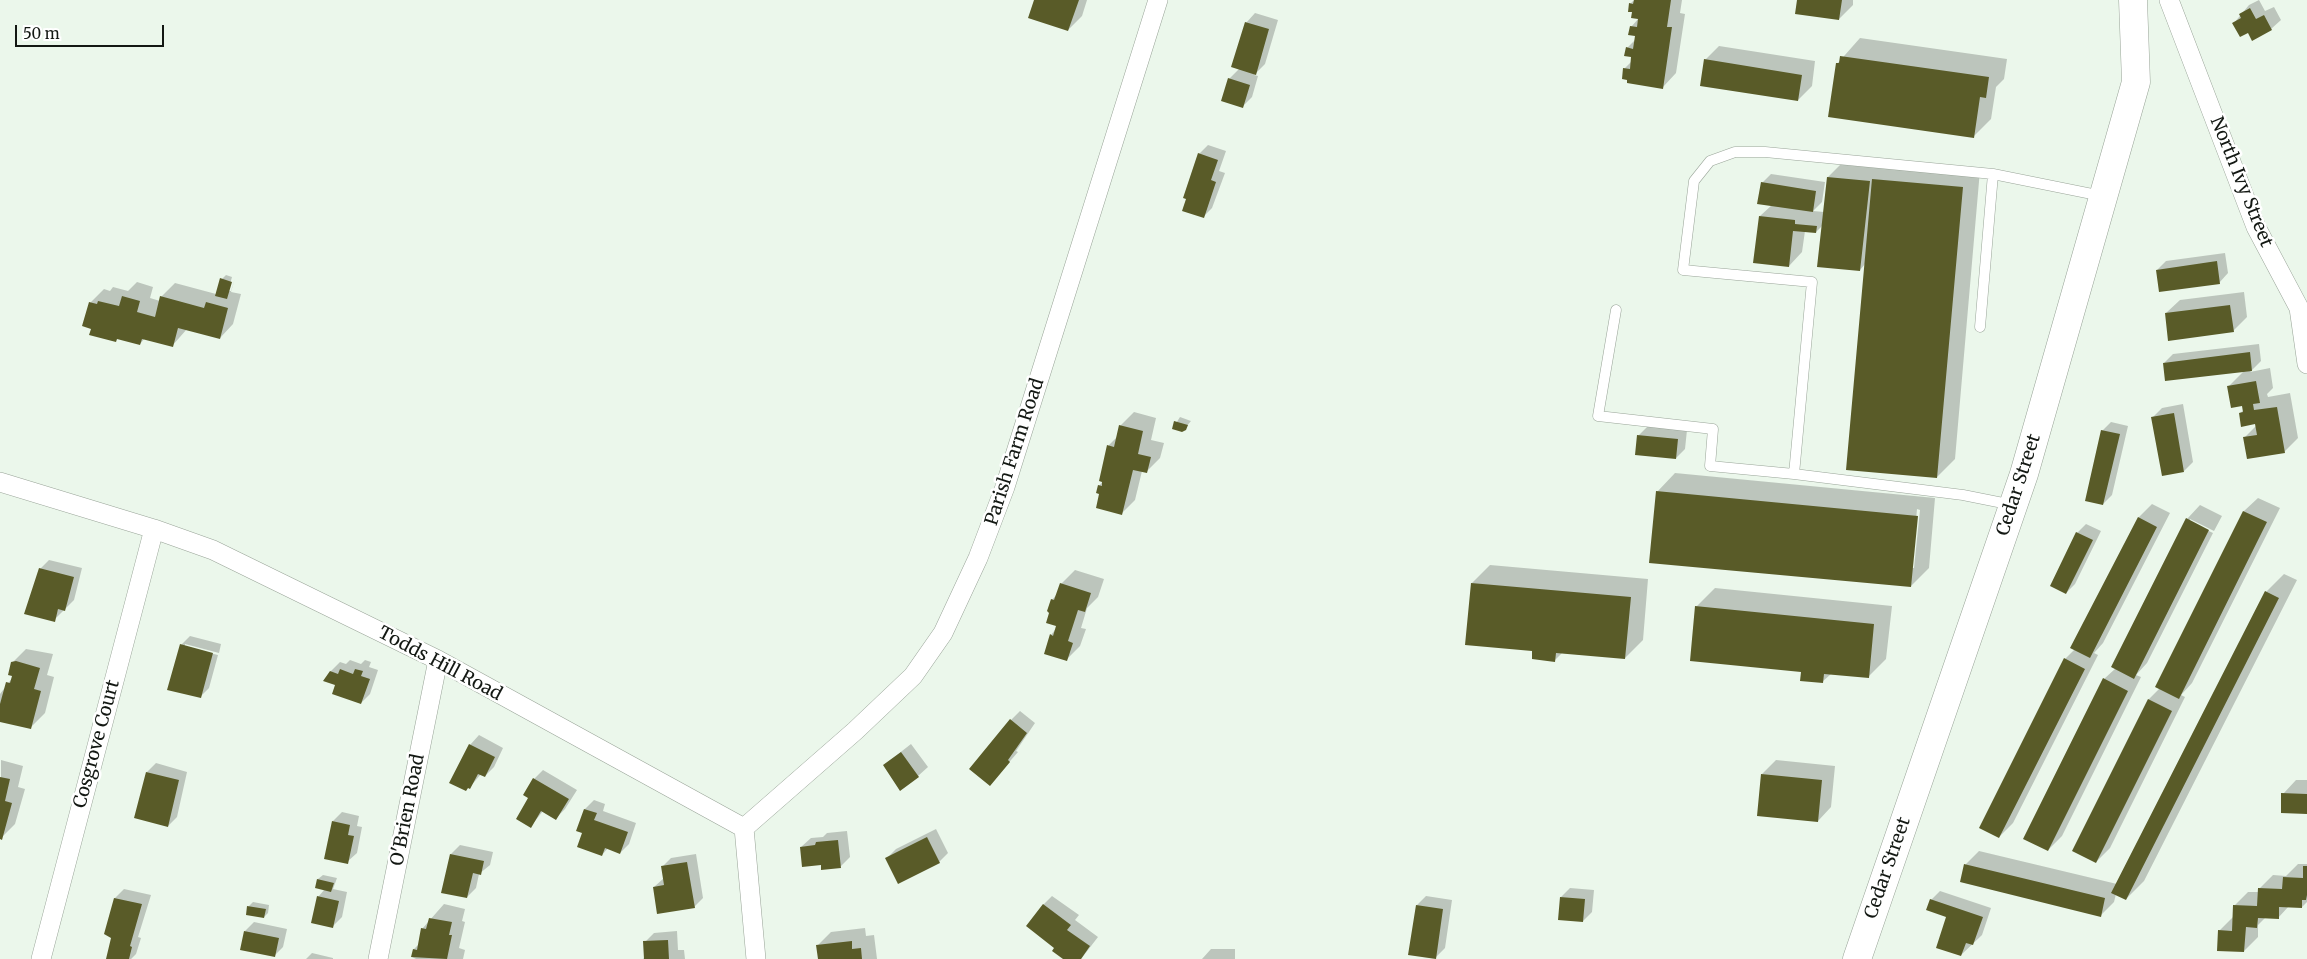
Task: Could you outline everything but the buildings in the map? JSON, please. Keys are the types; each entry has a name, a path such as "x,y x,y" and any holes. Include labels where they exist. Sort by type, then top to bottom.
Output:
{"main road":[{"name":"Cedar Street","path":"1857,959 2014,505 2104,196 2136,82 2133,0"}],"street":[{"name":"Parish Farm Road","path":"744,828 848,738 905,683 943,633 978,558 1005,487 1158,0"},
{"name":"North Ivy Street","path":"2169,0 2256,227 2299,308 2307,364"},
{"name":"Todds Hill Road","path":"0,482 154,529 213,550 438,660 744,828"},
{"name":"Cosgrove Court","path":"41,959 154,529"},
{"name":"O'Brien Road","path":"378,959 438,660"},
{"path":"744,828 756,959"}],"lane":[{"path":"1794,474 1812,282 1683,270 1694,181 1710,160 1736,152 1765,152 1993,174 2104,196"},
{"path":"1980,326 1993,174"},
{"path":"1616,310 1598,416 1713,429 1710,466 1794,474 1963,495 2014,505"}]}
